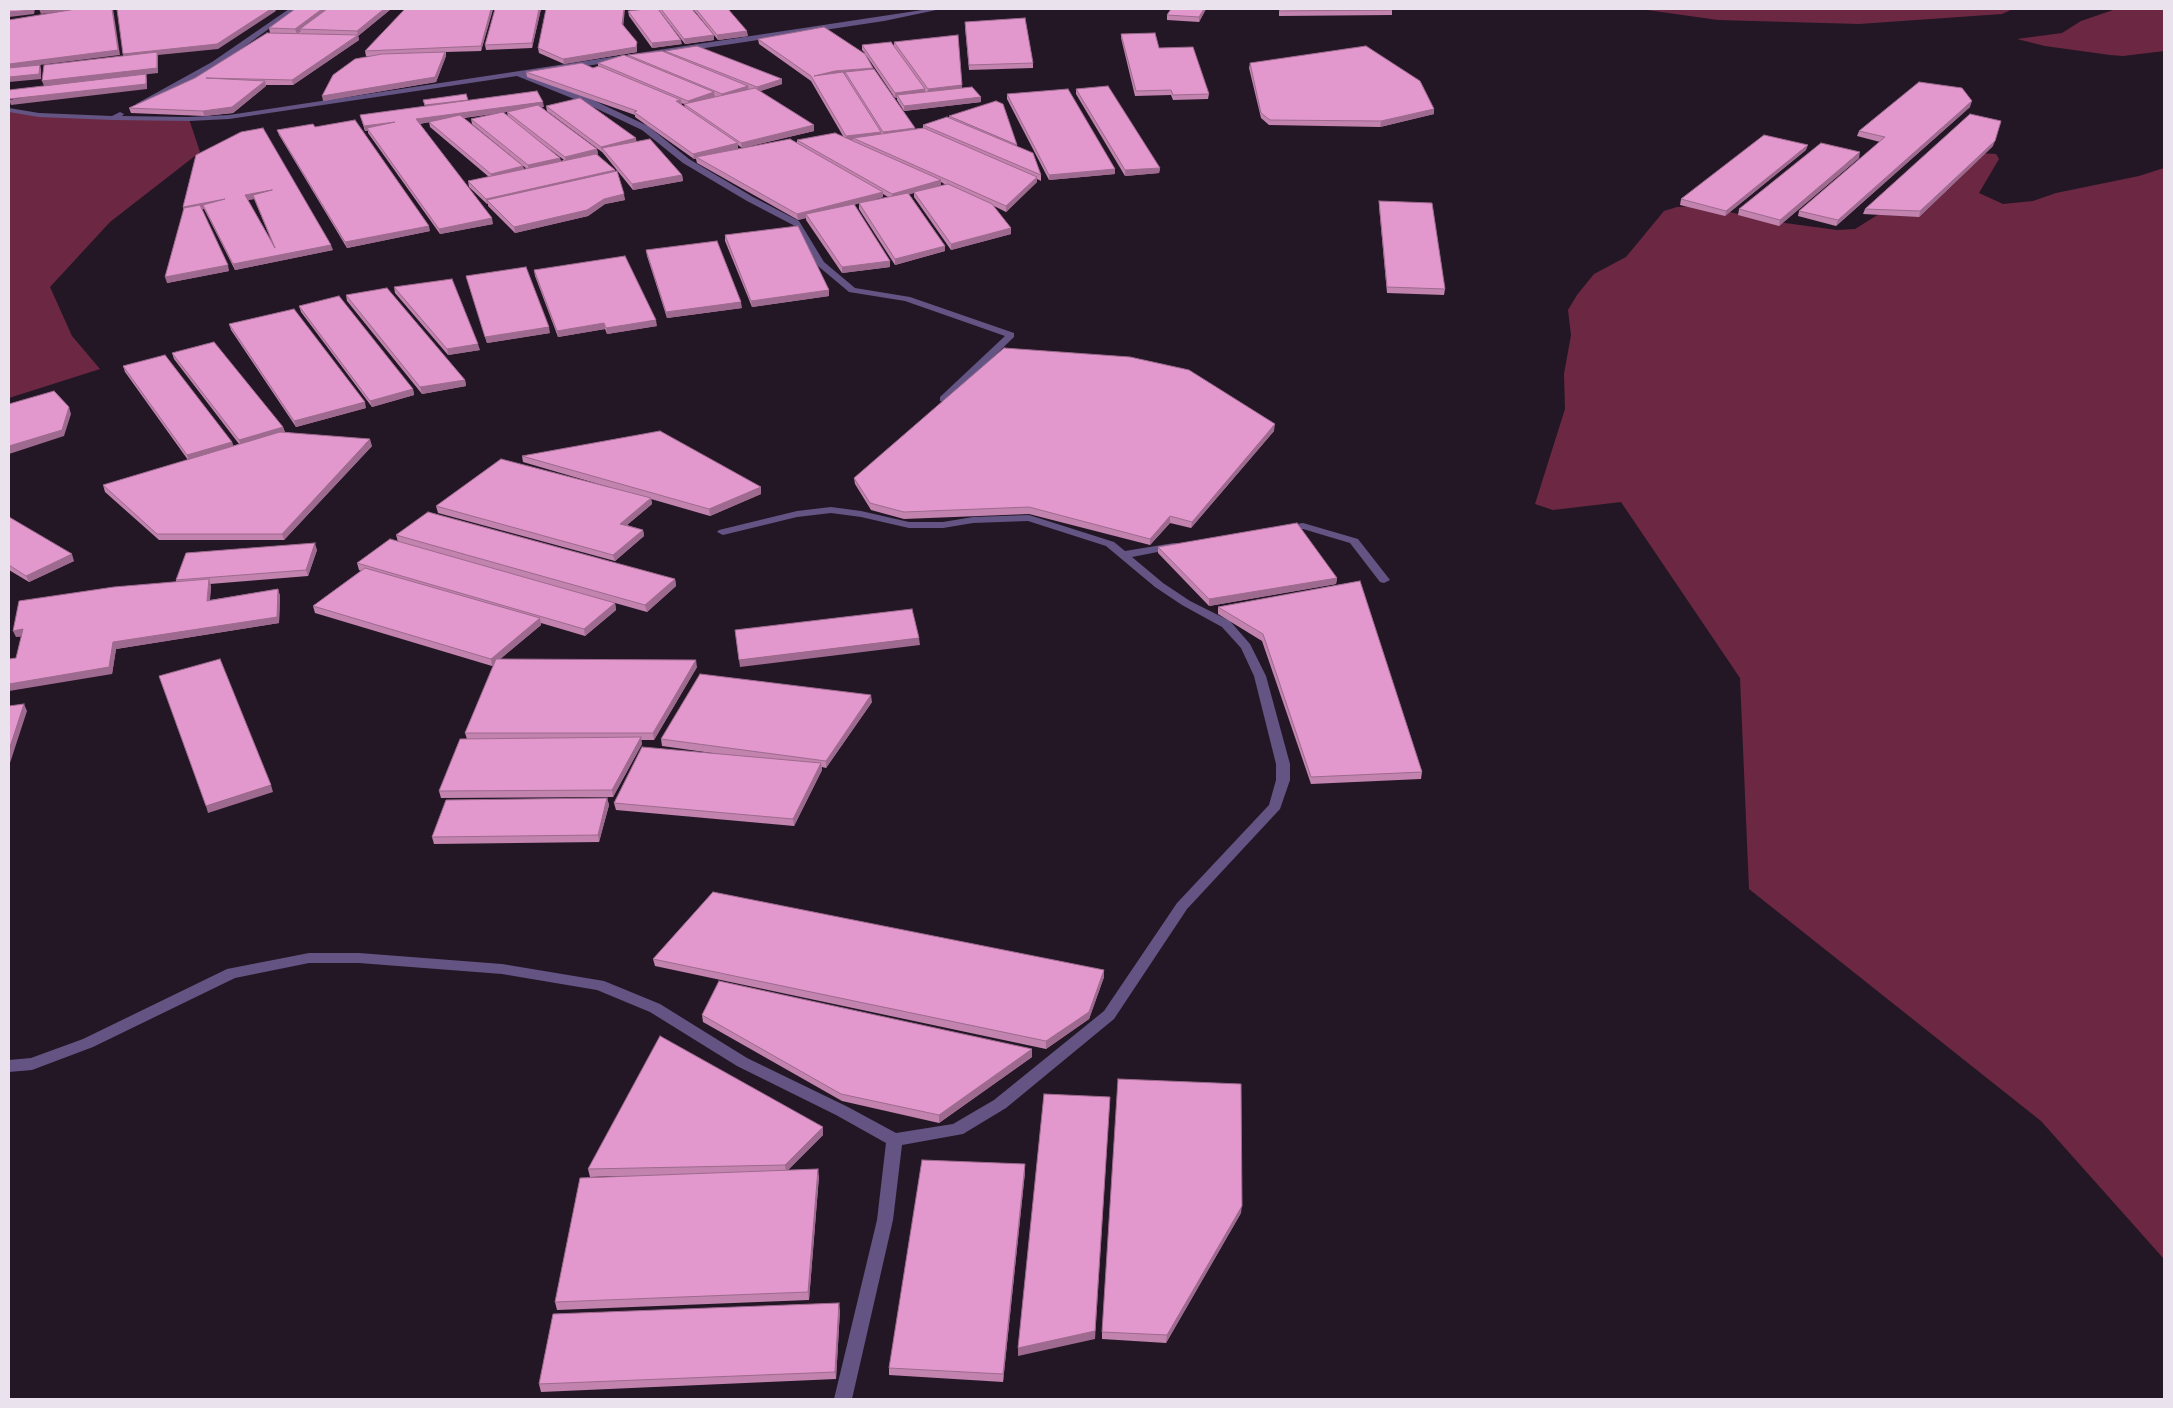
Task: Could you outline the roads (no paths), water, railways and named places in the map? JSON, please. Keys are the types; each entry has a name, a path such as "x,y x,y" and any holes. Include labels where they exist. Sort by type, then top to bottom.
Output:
{"street":[{"path":"114,118 215,64 293,9"},
{"path":"9,110 39,115 114,118 189,119 238,116 884,19 938,9"},
{"path":"516,74 592,103 645,128 686,161 750,199 796,223 821,264 852,290 907,298 1011,335 944,398"},
{"path":"9,1066 32,1064 88,1043 232,973 309,958 359,958 502,969 599,985 656,1008 742,1062 842,1111 894,1140 957,1130 1000,1104 1109,1015 1144,966 1182,906 1275,806 1283,780 1283,764 1260,676 1246,647 1226,624 1186,603 1110,544 1029,518 973,520 943,525 909,525 861,514 832,510 796,514 723,532"},
{"path":"1276,530 1303,526 1354,541 1384,580"},
{"path":"1122,555 1181,544"},
{"path":"843,1399 885,1220 894,1140"}]}
